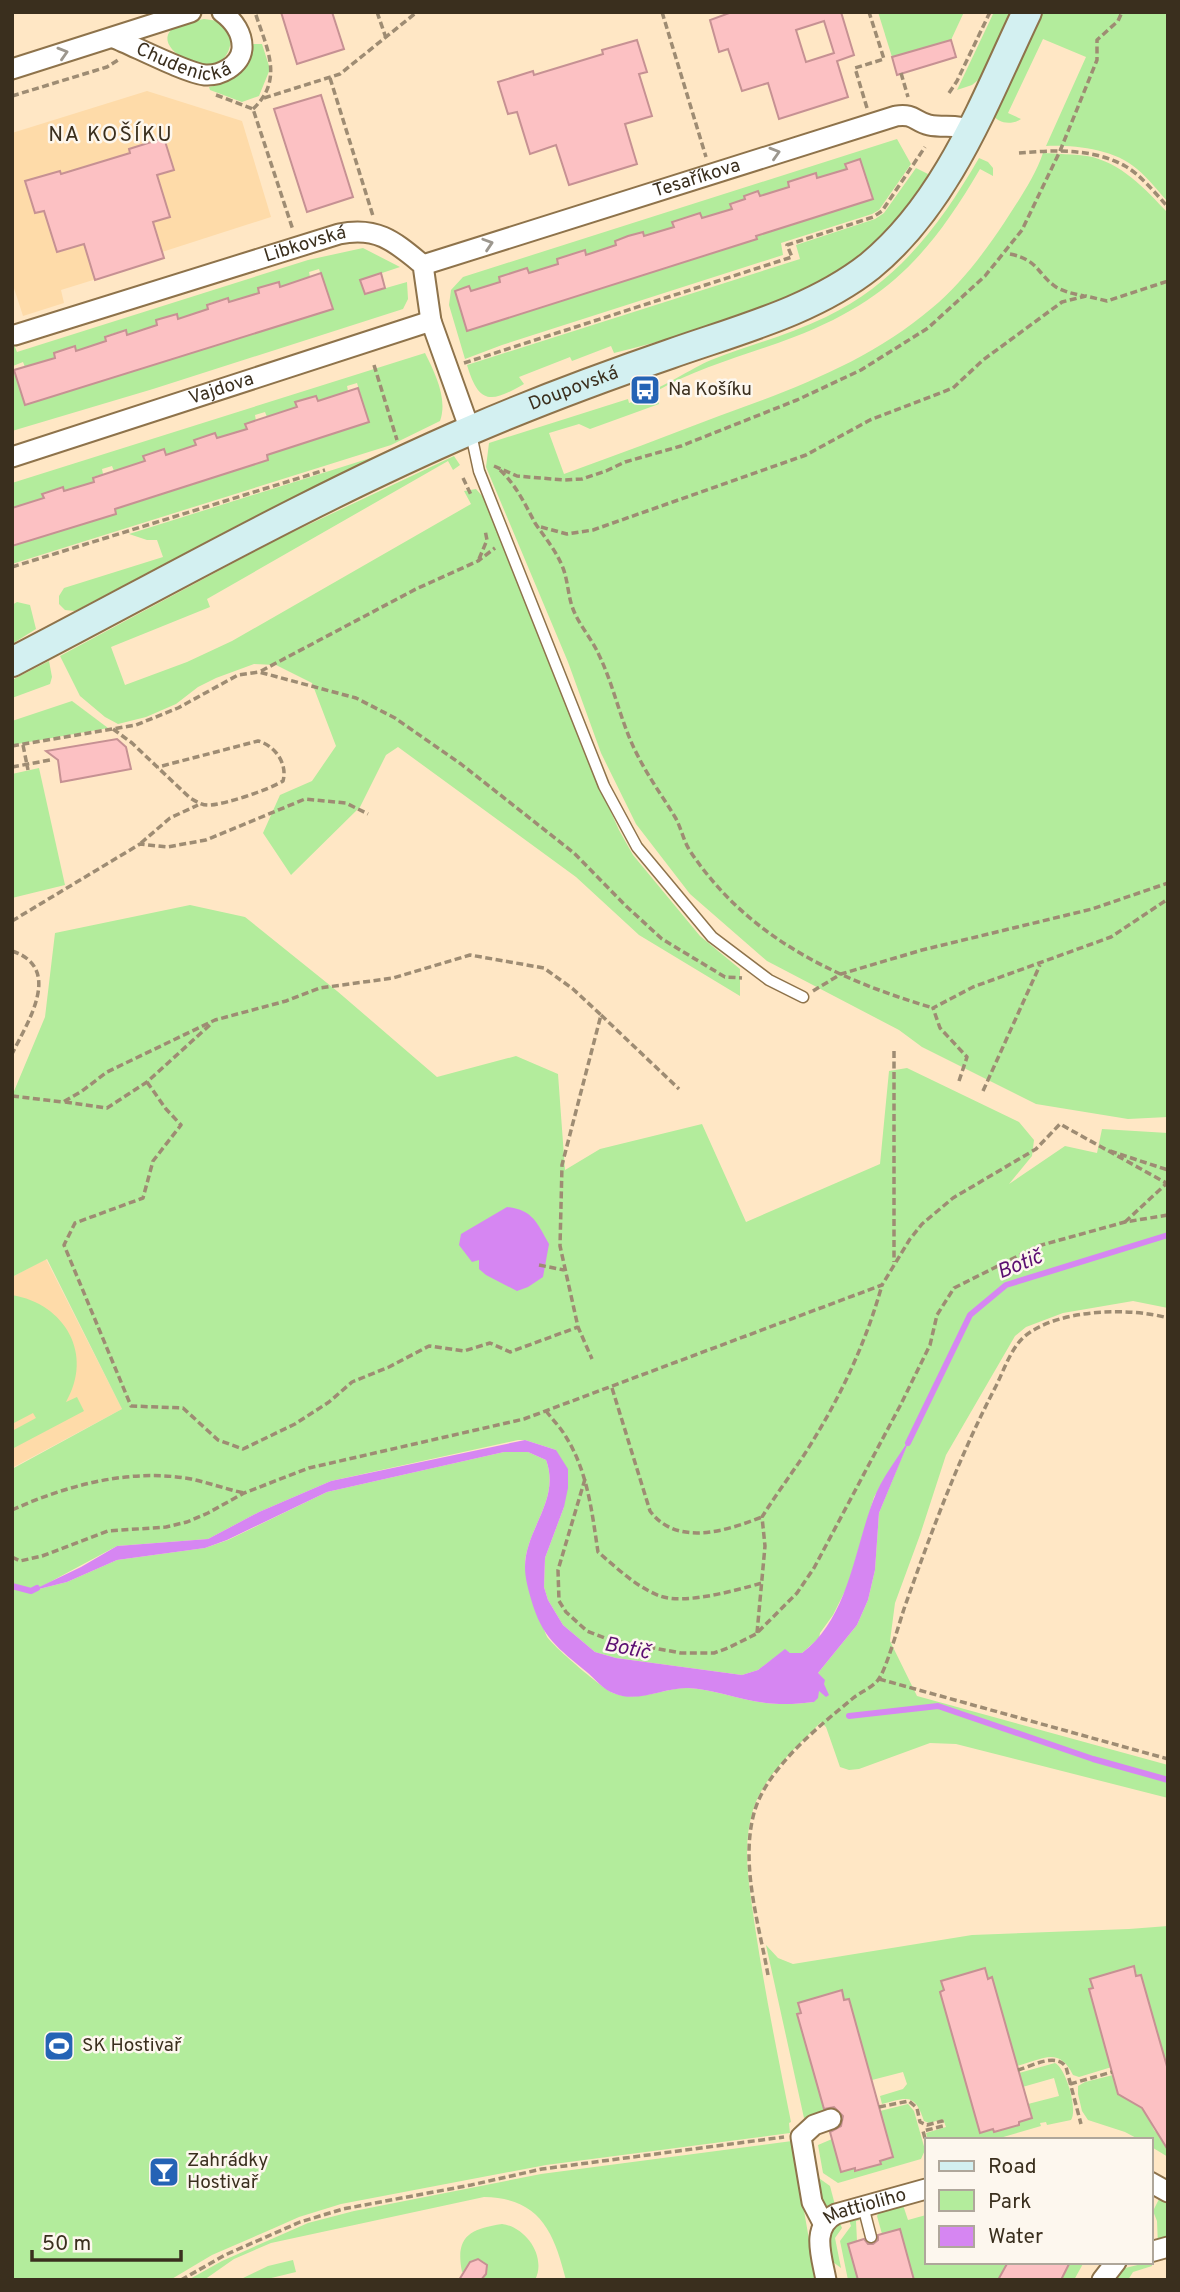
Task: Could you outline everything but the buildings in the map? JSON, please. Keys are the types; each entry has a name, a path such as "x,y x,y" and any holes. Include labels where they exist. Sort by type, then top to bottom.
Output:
{"street":[{"name":"Chudenická","path":"12,69 191,12"},
{"name":"Chudenická","path":"114,37 193,72 213,75 236,63 242,48 237,28 222,12"},
{"name":"Doupovská","path":"12,662 268,526 472,438 596,379 766,320 831,291 871,264 904,233 932,198 971,130 1027,12"},
{"name":"Tesaříkova","path":"423,265 872,122 908,115 927,125 959,126 971,130"},
{"name":"Libkovská","path":"15,335 352,231 369,231 390,239 423,265"},
{"path":"423,265 431,321 472,438"},
{"name":"Vajdova","path":"12,457 431,321"},
{"path":"823,2223 812,2202 801,2137 814,2125 831,2119"},
{"path":"1152,2183 1168,2192"},
{"name":"Mattioliho","path":"826,2280 820,2234 823,2223 835,2214 925,2189"},
{"path":"1102,2280 1114,2264"}],"lane":[{"path":"472,438 479,471 604,786 636,847 712,937 769,980 803,997"},
{"path":"863,2206 871,2237"}],"path":[{"path":"255,12 273,71 264,98"},
{"path":"377,12 386,38"},
{"path":"253,108 264,98 340,74 417,12"},
{"path":"662,12 709,166"},
{"path":"869,12 884,59 855,68 872,122"},
{"path":"948,93 990,12"},
{"path":"498,469 517,475 564,480 582,479 625,462 693,442 797,400 861,370 928,328 985,276 1022,230 1060,151 1097,60 1097,40 1118,21 1122,12"},
{"path":"12,96 107,67 120,59"},
{"path":"901,74 910,102"},
{"path":"330,78 374,218"},
{"path":"207,92 253,108"},
{"path":"253,108 293,230 290,235"},
{"path":"449,368 792,257 787,245 882,211 925,147"},
{"path":"1018,153 1089,153 1125,166 1168,207"},
{"path":"1010,254 1024,257 1040,269 1054,285 1070,293 1107,301 1168,281"},
{"path":"538,526 567,534 593,530 806,456 870,420 953,388 983,360 1033,321 1062,302 1086,296"},
{"path":"374,365 399,444"},
{"path":"472,438 490,464 510,479 551,544 564,570 573,609 599,655 638,758 677,820 688,848 734,905 764,931 799,953 841,974 933,1008 974,987 1111,937 1168,899"},
{"path":"12,566 331,468"},
{"path":"463,478 473,500"},
{"path":"478,561 487,540 482,521"},
{"path":"12,746 136,725 178,708 238,675 259,672 416,589 478,561 507,537"},
{"path":"259,672 356,698 395,718 461,764 574,853 662,939 725,976 769,980"},
{"path":"113,729 199,804"},
{"path":"12,921 140,844 170,818 199,804 211,805 272,787 283,780 285,774 276,751 268,743 258,741 158,768"},
{"path":"23,745 28,770"},
{"path":"12,767 50,760"},
{"path":"140,844 167,847 206,840 306,799 346,803 368,814"},
{"path":"803,997 841,974 922,950 1092,909 1168,883"},
{"path":"12,951 26,958 35,967 39,989 33,1011 12,1054"},
{"path":"62,1102 107,1072 215,1020 286,1001 320,988 393,978 470,955 544,968 573,989 679,1089"},
{"path":"984,1091 1041,964"},
{"path":"933,1008 940,1028 967,1057 959,1081"},
{"path":"592,1359 578,1327 560,1246 562,1165 601,1015"},
{"path":"12,1096 107,1108 148,1082 215,1020"},
{"path":"894,1051 894,1264"},
{"path":"148,1082 181,1125 153,1161 143,1198 75,1223 64,1245 131,1406 183,1408 218,1440 243,1449 295,1424 329,1402 352,1382 429,1346 464,1351 490,1343 510,1352 578,1327"},
{"path":"612,1388 650,1511 659,1522 674,1530 695,1533 729,1530 762,1517 804,1455 852,1370 872,1323 882,1285 922,1224 937,1210 1036,1149 1060,1124 1167,1184 1125,1222"},
{"path":"1104,1150 1135,1157 1168,1170"},
{"path":"585,1479 558,1570 559,1601 573,1619 587,1631 610,1640 681,1653 714,1653 757,1634 797,1593 814,1568 900,1406 930,1345 937,1315 954,1288 1038,1246 1125,1222 1168,1215"},
{"path":"539,1265 564,1270"},
{"path":"12,1557 20,1561 42,1556 108,1531 166,1527 187,1522 244,1493 309,1468 524,1419 882,1285"},
{"path":"768,1976 750,1871 750,1837 754,1811 779,1767 817,1729 879,1679 938,1512 968,1440 1017,1345 1032,1331 1087,1314 1124,1310 1168,1318"},
{"path":"546,1412 566,1437 585,1479 598,1552 628,1577 662,1597 698,1598 762,1583"},
{"path":"12,1510 71,1488 104,1480 134,1477 191,1479 244,1493"},
{"path":"757,1634 765,1546 762,1517"},
{"path":"879,1679 1168,1759"},
{"path":"1018,2070 1057,2059 1066,2067 1081,2124"},
{"path":"1070,2084 1112,2072"},
{"path":"880,2107 909,2101 917,2108 925,2138"},
{"path":"920,2122 927,2125 942,2121 943,2126 923,2131"},
{"path":"181,2280 225,2255 300,2222 343,2209 460,2188 542,2169 791,2136"}],"shaded area":[{"path":"147,91 242,121 271,217 162,252 164,258 61,290 64,303 23,316 12,282 12,133"},
{"path":"46,1259 122,1409 12,1468 12,1277"}],"green space":[{"path":"878,12 964,12 951,40 892,57"},
{"path":"994,12 1014,12 982,77 972,85 957,90"},
{"path":"1041,12 1168,12 1168,202 1128,162 1106,153 1081,148 1046,146 1086,57 1043,39 1008,113 1021,119 1005,122 992,114"},
{"path":"204,19 218,21 231,36 227,53 218,62 206,65 180,56 167,38 175,27"},
{"path":"253,44 262,44 270,69 259,96 242,102 210,90 209,87 226,82 239,73 248,61"},
{"path":"897,139 911,164 879,210 781,243 783,255 465,359 449,305 451,290 463,277","holes":["860,159 872,199 756,236 757,239 468,331 455,291 469,286 471,291 500,282 499,277 529,273 558,264 557,259 584,250 586,255 616,245 615,241 643,232 644,236 674,227 673,223 700,213 702,218 732,209 730,204 745,199 744,196 758,192 760,196 789,187 788,182 815,173 817,178 847,169"]},
{"path":"1043,153 1087,156 1111,164 1132,178 1168,213 1168,1117 1128,1119 1036,1104 922,1047 899,1030 767,961 690,894 636,824 601,753 568,662 486,467 489,443 628,399 629,403 645,398 644,393 711,360 798,329 852,303 896,269 915,249 949,206 979,158 988,162 993,168 993,176 980,169 962,199 924,250 881,290 856,308 794,337 705,368 671,383 655,392 659,404 590,429 579,424 549,433 564,474 775,395 857,358 908,327 962,279 1015,206"},
{"path":"916,168 932,176 883,235 837,274 743,315 666,340 614,353 611,346 572,361 570,357 519,377 524,384 503,395 488,397 476,388 467,365 800,259 796,245 875,219 884,213"},
{"path":"363,248 400,267 361,280 365,294 407,282 408,299 403,309 12,431 12,340 17,352 308,260","holes":["319,269 332,309 25,405 13,366 23,362 25,367 55,358 54,353 74,346 76,351 106,341 105,336 125,330 127,335 157,325 156,320 177,314 178,319 208,309 207,304 227,298 229,302 259,293 258,288 278,282 280,287 310,277 309,272"]},
{"path":"425,353 441,395 440,421 391,445 12,564 12,546 116,514 115,509 268,460 267,455 369,422 357,383 347,386 348,391 318,401 316,396 296,402 297,407 267,417 265,412 255,415 256,421 245,424 247,429 217,438 195,440 196,445 166,455 164,450 143,457 145,461 114,471 112,466 102,469 103,474 93,477 94,482 64,491 62,487 42,494 43,498 13,508 12,483"},
{"path":"380,455 240,524 75,611 65,610 59,604 59,596 64,588 163,557 157,540 129,534"},
{"path":"454,456 460,465 453,470 448,461 207,599 210,607 111,647 125,685 187,662 232,641 471,504 464,491 476,489 483,497 588,761 619,830 633,855 700,936 740,969 740,996 639,935 576,877 398,747 386,755 360,807 291,875 263,833 280,795 312,781 336,746 312,683 276,665 254,664 216,678 198,687 176,704 146,717 118,724 80,696 60,656 278,539"},
{"path":"17,602 30,605 36,629 12,644 12,605"},
{"path":"49,661 52,677 50,684 12,698 12,680"},
{"path":"72,701 108,728 12,745 12,721"},
{"path":"39,768 65,885 12,898 12,774"},
{"path":"190,905 245,917 437,1077 516,1056 558,1074 565,1170 600,1149 702,1124 746,1222 880,1164 889,1071 907,1068 1019,1122 1034,1140 1032,1156 1009,1184 1065,1146 1097,1153 1102,1129 1168,1133 1168,1308 1133,1301 1063,1313 1026,1327 1015,1336 946,1455 895,1603 890,1641 917,1696 1168,1765 1168,1798 956,1744 930,1743 859,1769 849,1770 840,1767 826,1727 821,1722 765,1785 749,1825 747,1854 755,1927 791,2122 790,2133 546,2165 341,2204 299,2217 212,2255 170,2280 12,2280 12,1469 122,1409 47,1259 12,1277 12,1096 45,1017 55,933","holes":["525,1440 556,1450 564,1507 545,1558 544,1587 548,1600 563,1625 595,1652 616,1658 742,1675 758,1670 785,1650 802,1653 819,1638 848,1585 874,1497 908,1442 879,1513 875,1570 868,1600 857,1625 818,1673 814,1702 766,1703 687,1688 641,1696 622,1696 608,1690 569,1658 548,1638 525,1562 549,1487 546,1460 528,1452 504,1452 327,1492 228,1540 205,1548 117,1560 67,1582 35,1590 117,1546 208,1539 259,1512 331,1481"]},
{"path":"12,1295 31,1300 47,1309 60,1320 69,1334 75,1349 77,1366 74,1384 66,1402 77,1397 84,1411 12,1449 12,1431 36,1418 33,1413 12,1424"},
{"path":"1168,1926 1168,2070 1134,1966 1091,1979 1093,1988 1089,1990 1106,2052 1115,2066 1079,2077 1073,2075 1062,2060 1056,2058 1042,2058 1017,2066 992,1977 988,1979 984,1969 942,1981 944,1990 940,1992 980,2133 1019,2125 1019,2122 1032,2118 1028,2104 1059,2096 1054,2078 1019,2088 1019,2073 1055,2063 1063,2073 1070,2090 1073,2108 1071,2120 1047,2125 1046,2122 1040,2123 1041,2126 1000,2138 927,2138 926,2133 946,2127 943,2119 929,2123 924,2121 917,2106 909,2099 882,2104 880,2096 903,2089 907,2084 903,2072 872,2080 849,2000 845,2000 841,1990 798,2003 801,2013 797,2014 825,2113 804,2118 766,1945 778,1958 793,1964 972,1935"},
{"path":"1113,2075 1118,2094 1123,2093 1144,2109 1154,2130 1168,2144 1168,2157 1152,2147 1152,2138 1136,2138 1088,2120 1082,2111 1078,2094 1078,2086"},
{"path":"908,2104 914,2111 925,2150 921,2159 838,2183 823,2173 818,2145 832,2139 842,2172 855,2168 856,2171 893,2158 880,2111"},
{"path":"792,2141 816,2280 566,2280 556,2247 541,2221 519,2204 484,2197 271,2243 234,2259 204,2280 188,2280 222,2261 308,2223 354,2211 541,2174"},
{"path":"816,2176 830,2186 835,2205 827,2206 821,2200"},
{"path":"1159,2199 1168,2204 1168,2243 1158,2246 1157,2221 1153,2211"},
{"path":"903,2205 908,2220 925,2215 925,2264 1007,2264 998,2280 914,2280 900,2229 882,2234 877,2216 880,2211"},
{"path":"858,2218 857,2241 848,2244 858,2280 848,2280 840,2241 851,2226 849,2220"},
{"path":"840,2223 842,2228 835,2238 841,2268 833,2262 830,2240 832,2231"},
{"path":"502,2224 519,2231 532,2244 538,2262 535,2280 482,2280 487,2268 483,2261 472,2260 467,2271 462,2272 461,2250 467,2237 481,2229"},
{"path":"293,2260 296,2272 263,2280 239,2280 268,2266"},
{"path":"1069,2264 1083,2264 1074,2280 1061,2280"},
{"path":"1142,2264 1152,2266 1133,2272 1128,2280 1112,2280 1121,2269"}],"water":[{"path":"507,1207 529,1214 549,1244 543,1277 517,1291 486,1275 479,1269 479,1260 472,1262 459,1245 461,1234"},
{"path":"911,1436 879,1513 875,1570 868,1600 857,1625 818,1673 825,1680 829,1695 826,1697 819,1691 814,1702 766,1703 687,1688 640,1696 622,1696 606,1689 568,1656 552,1641 540,1624 527,1583 525,1567 530,1540 549,1488 546,1460 528,1452 504,1452 327,1492 205,1548 117,1560 67,1582 31,1591 117,1546 208,1539 259,1512 331,1481 525,1440 556,1450 568,1469 564,1507 545,1558 544,1587 548,1600 563,1625 595,1652 616,1658 742,1675 758,1670 785,1649 790,1653 802,1653 830,1622 848,1583 876,1492"}],"waterway":[{"name":"Botič","path":"908,1443 970,1315 1006,1285 1168,1235"},
{"name":"Botič","path":"12,1586 31,1591 37,1588"},
{"path":"849,1716 938,1706 1093,1759 1168,1780"}],"place":[{"name":"Na Košíku","path":"645,390"},
{"name":"SK Hostivař","path":"59,2046"},
{"name":"Zahrádky Hostivař","path":"164,2172"}],"district":[{"name":"NA KOŠÍKU","path":"111,135"}]}
